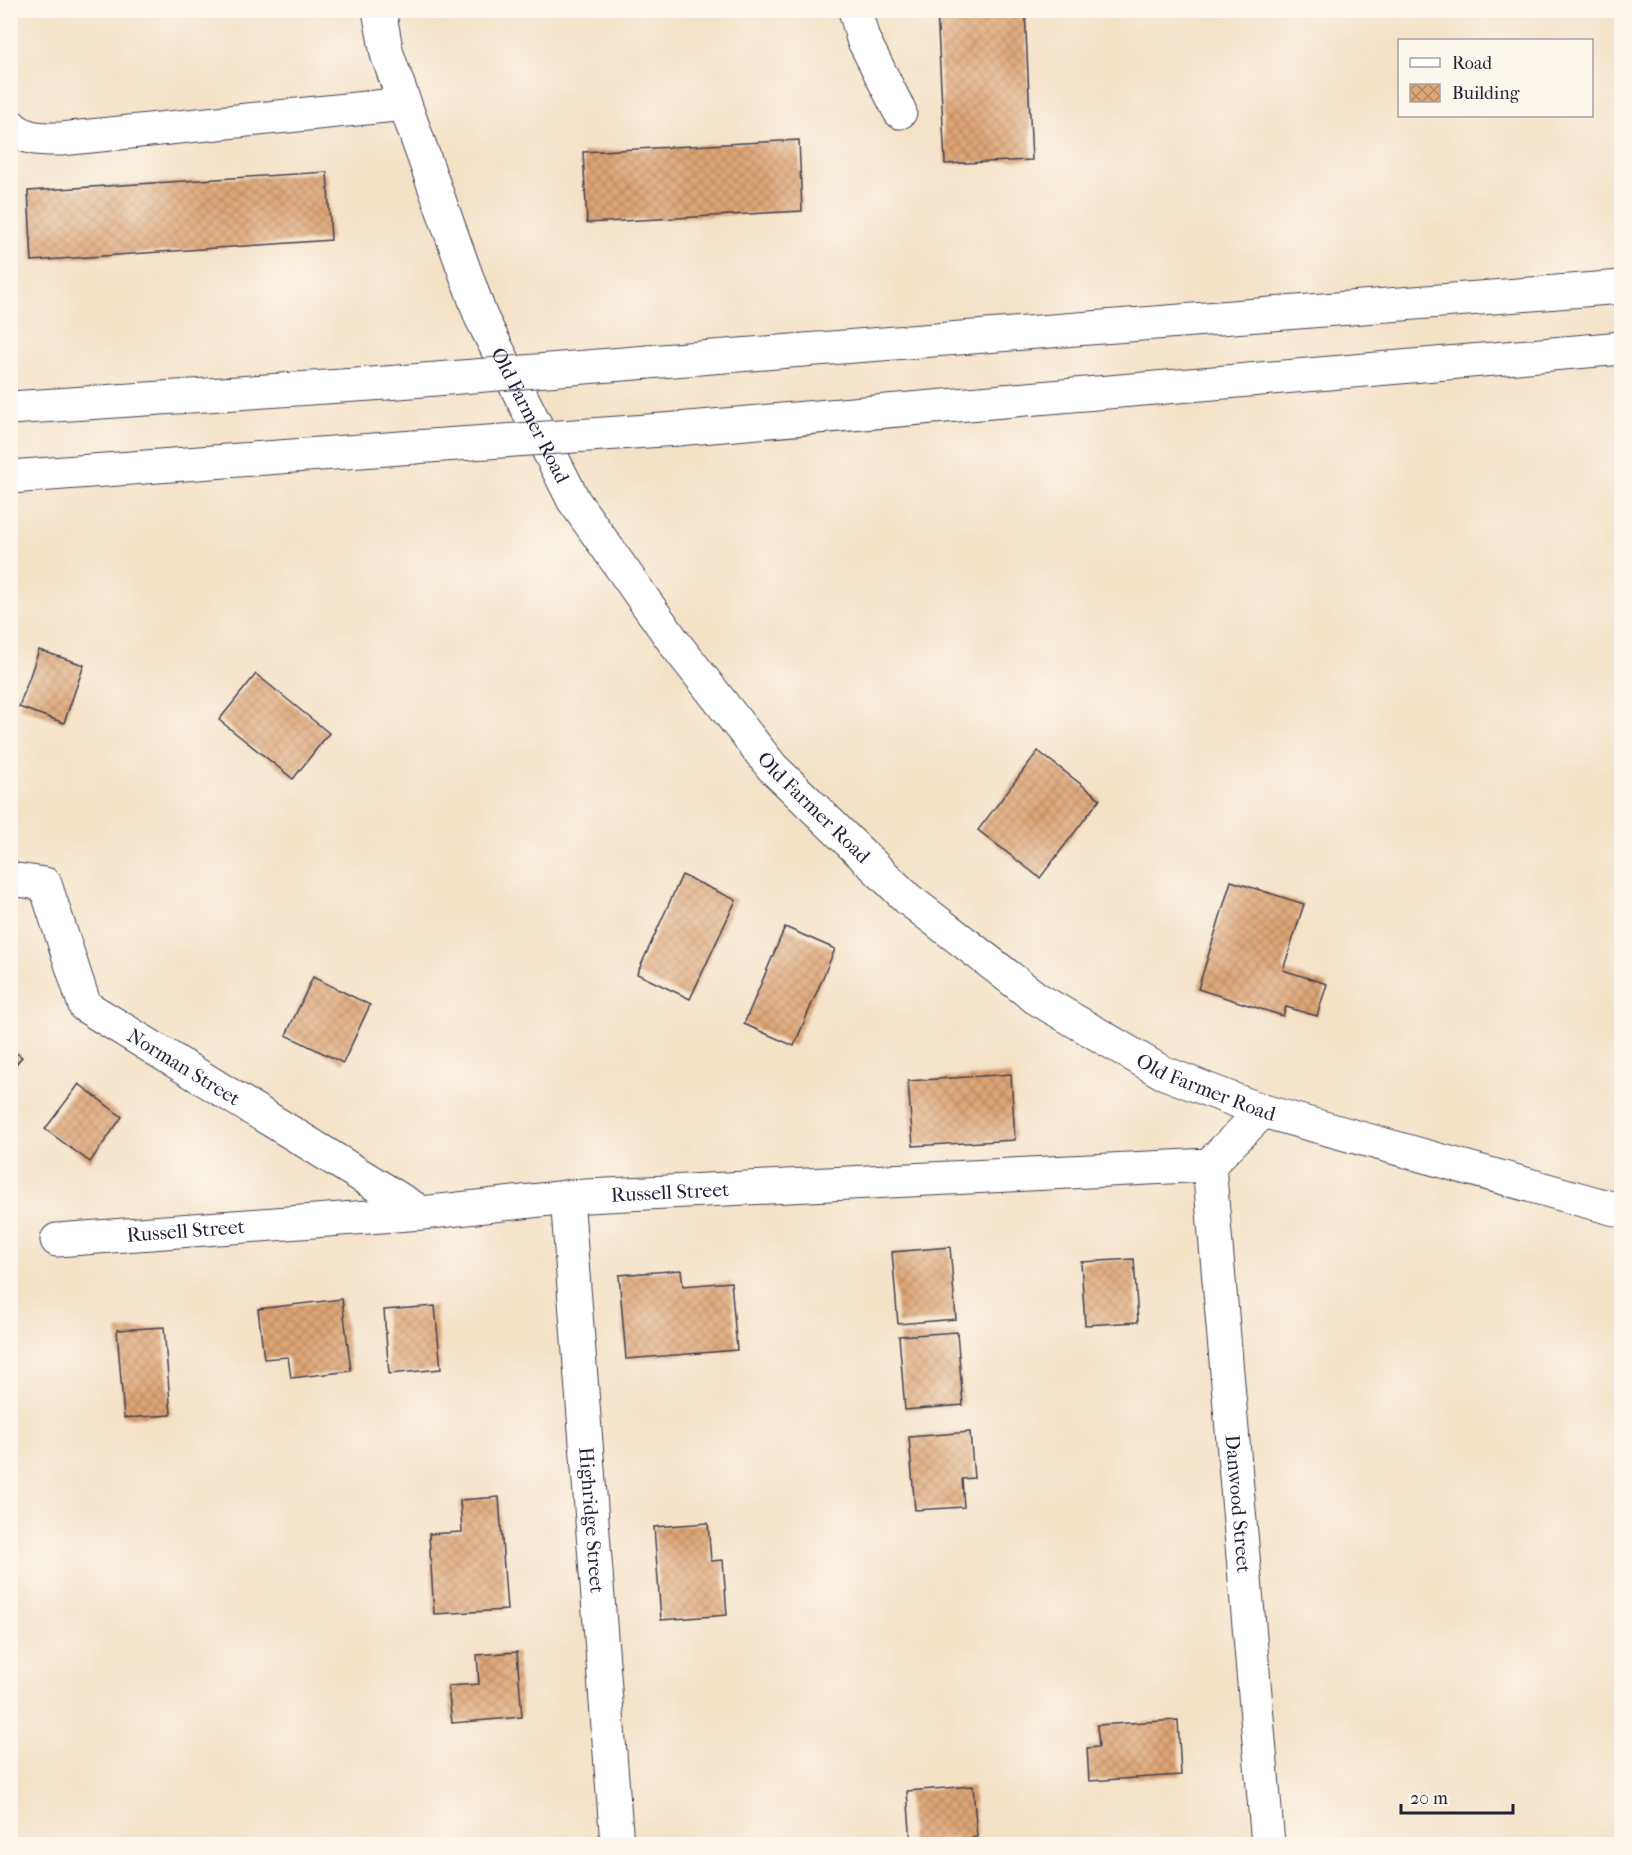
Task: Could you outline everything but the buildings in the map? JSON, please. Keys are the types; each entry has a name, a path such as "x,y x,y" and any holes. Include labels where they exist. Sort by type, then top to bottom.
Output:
{"main road":[{"name":"Old Farmer Road","path":"379,10 387,54 481,317 574,501 676,645 772,767 909,899 1036,998 1162,1072 1263,1111 1622,1211"},
{"path":"855,10 862,39 900,112"},
{"path":"10,125 17,132 36,139 61,139 405,104"},
{"path":"10,408 386,383 1622,287"},
{"path":"10,477 677,429 1622,348"},
{"name":"Norman Street","path":"10,879 45,884 85,1006 422,1213"},
{"path":"1209,1165 1263,1111"},
{"name":"Russell Street","path":"57,1240 422,1213 567,1197 1209,1165"},
{"name":"Danwood Street","path":"1209,1165 1268,1845"},
{"name":"Highridge Street","path":"567,1197 617,1845"}]}
